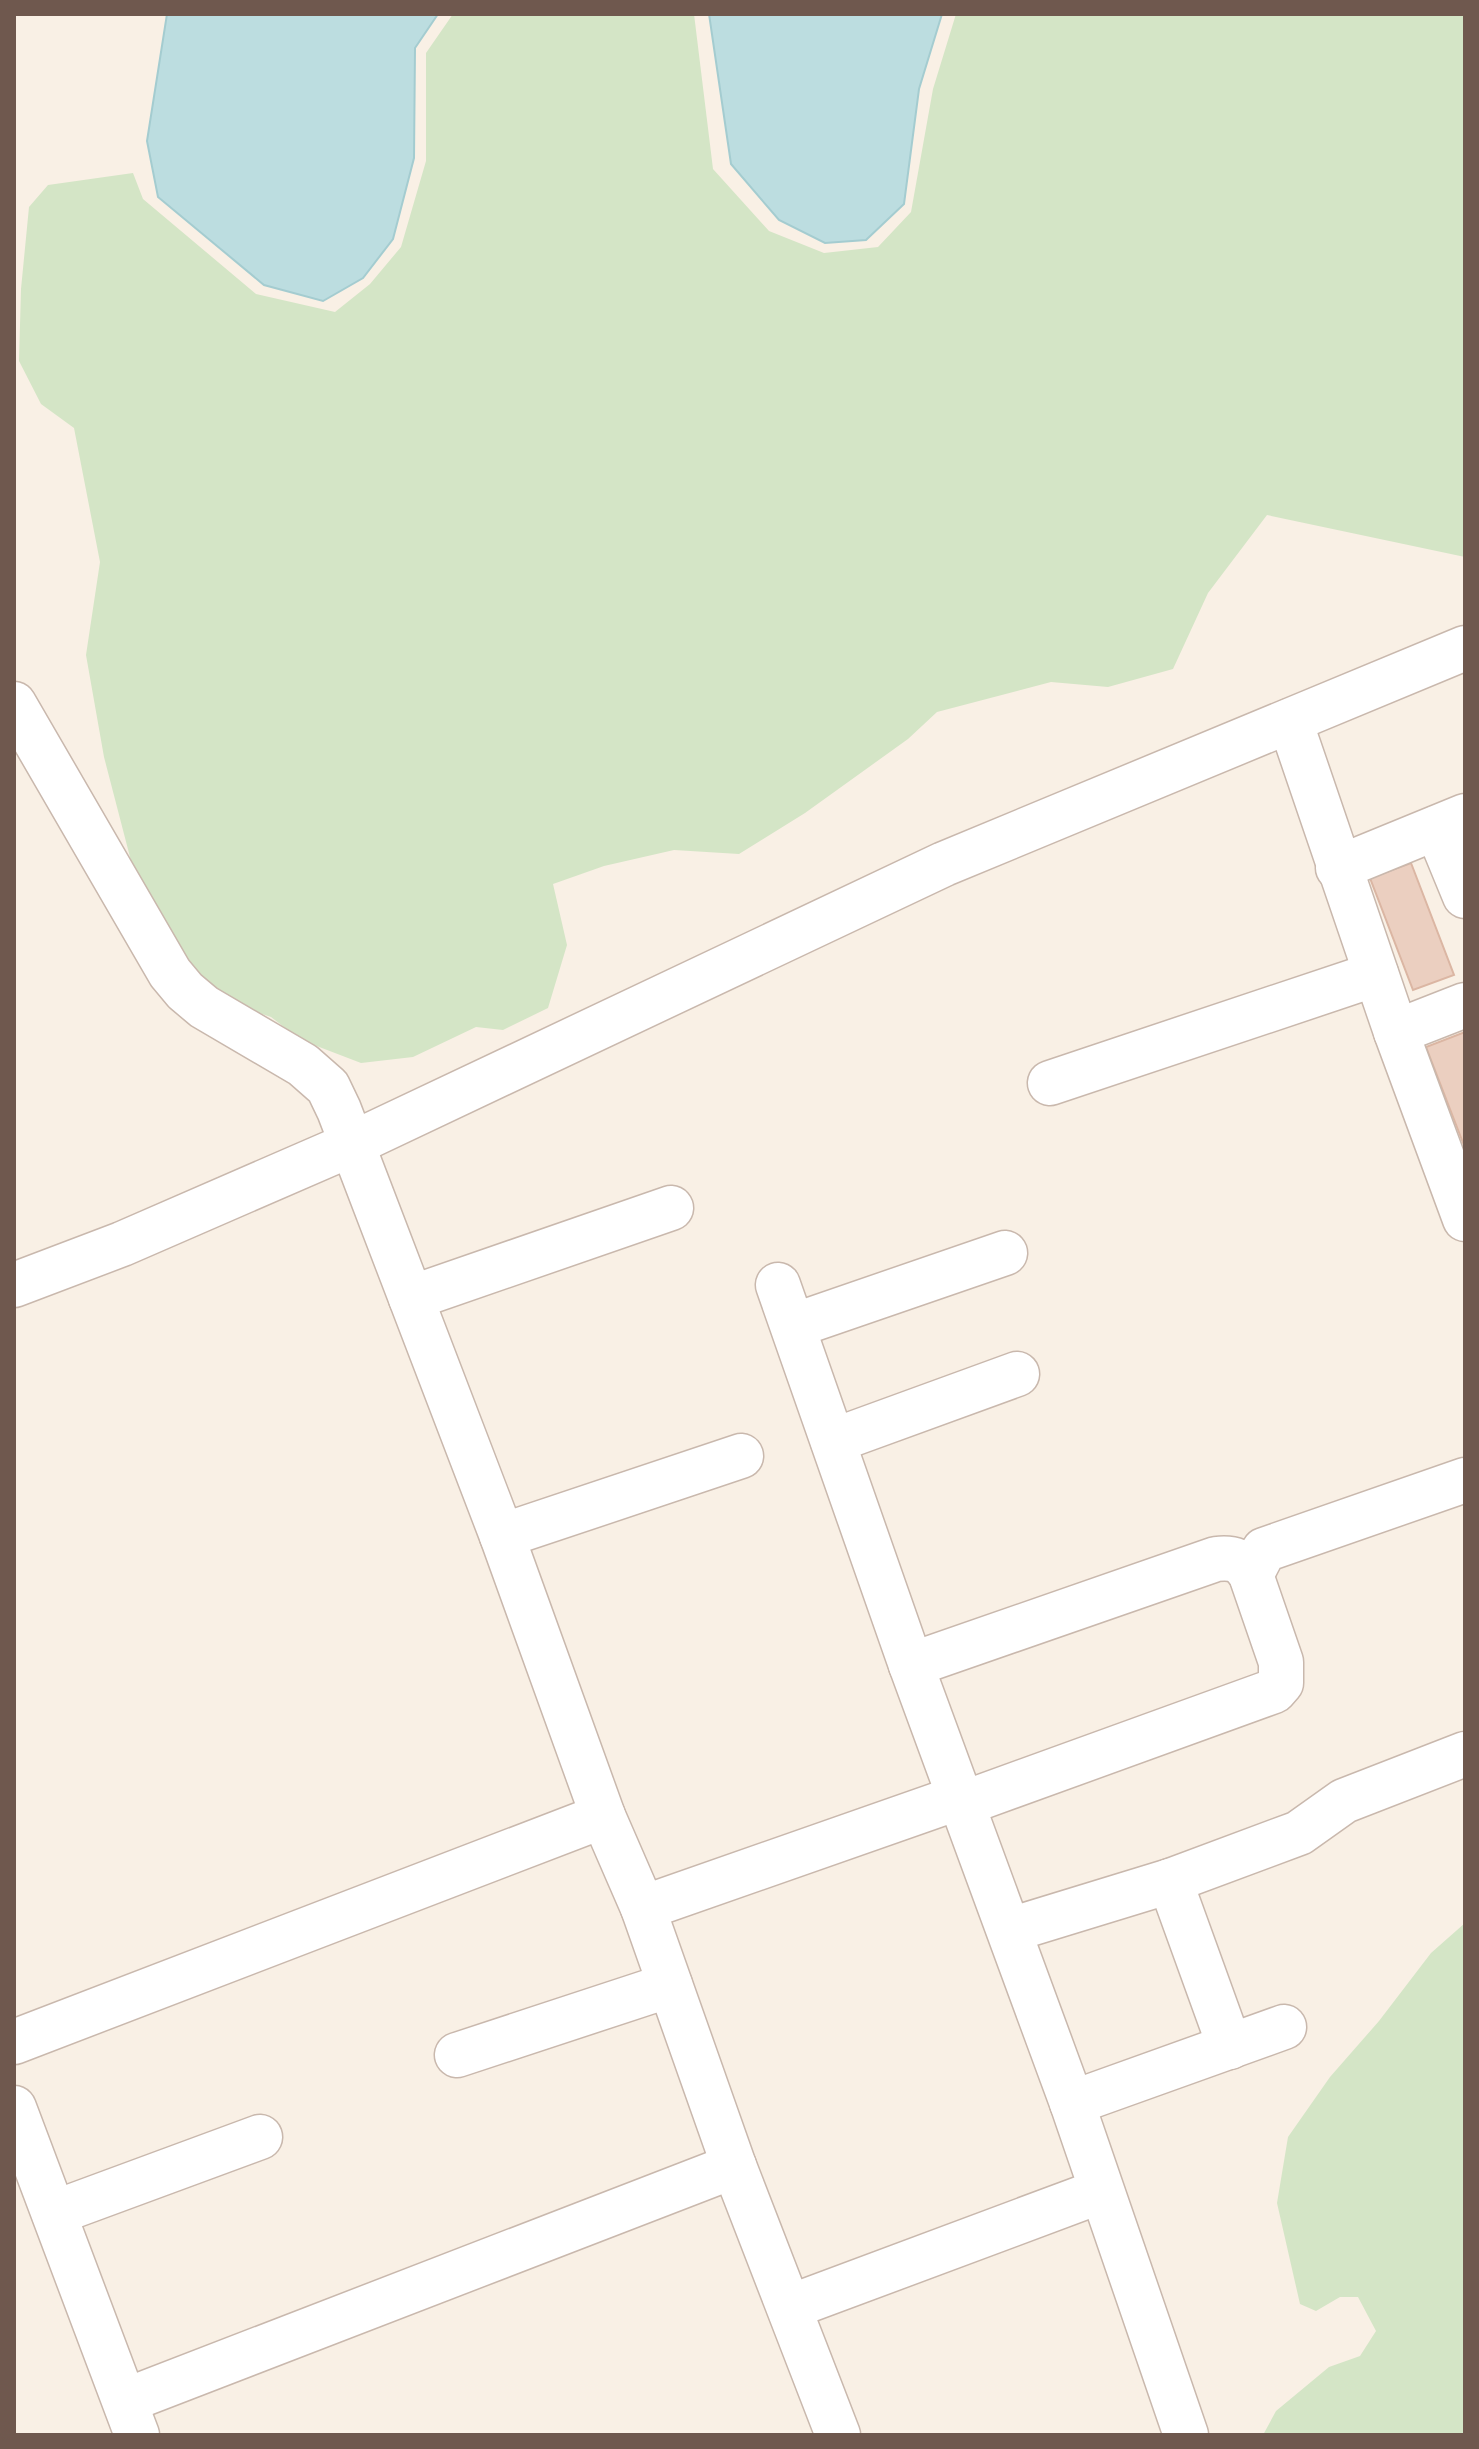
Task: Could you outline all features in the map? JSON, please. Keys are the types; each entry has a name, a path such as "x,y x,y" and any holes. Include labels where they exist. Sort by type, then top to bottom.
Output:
{"street":[{"path":"14,1285 122,1244 352,1144 944,864 1465,648"},
{"path":"14,704 170,973 204,1007 303,1065 328,1087 502,1536 603,1816 643,1908 734,2166 790,2307 827,2432"},
{"path":"1290,721 1396,1032 1462,1201"},
{"path":"1338,868 1451,822 1465,896"},
{"path":"1050,1083 1376,974"},
{"path":"1396,1032 1465,1005"},
{"path":"411,1298 671,1208"},
{"path":"793,1326 1005,1253"},
{"path":"778,1285 911,1665 1072,2103 1186,2435"},
{"path":"833,1441 1017,1374"},
{"path":"502,1536 741,1456"},
{"path":"1251,1575 1264,1550 1465,1480"},
{"path":"643,1908 1274,1691 1281,1683 1283,1673 1251,1575 1245,1565 1236,1559 1216,1559 911,1665"},
{"path":"1010,1930 1170,1881 1299,1833 1344,1801 1465,1754"},
{"path":"14,2042 603,1816"},
{"path":"1170,1881 1230,2047"},
{"path":"457,2055 670,1985"},
{"path":"1072,2103 1284,2027"},
{"path":"14,2108 131,2418 734,2166"},
{"path":"54,2213 260,2137"},
{"path":"790,2307 1101,2191"}],"green space":[{"path":"453,14 694,14 713,169 769,231 824,253 878,247 911,212 933,89 956,14 1465,14 1465,557 1267,515 1208,593 1173,669 1108,687 1051,682 937,712 908,739 805,813 739,854 674,850 604,866 553,884 567,945 548,1008 503,1030 476,1027 413,1057 361,1063 301,1040 271,1017 229,1003 178,961 137,884 104,757 86,655 100,562 74,428 41,404 19,361 21,289 29,207 48,185 133,173 143,199 256,294 335,312 370,284 401,247 426,161 426,53"},
{"path":"1465,1923 1465,2435 1263,2435 1276,2411 1329,2367 1360,2356 1376,2331 1358,2297 1340,2297 1316,2311 1300,2304 1277,2203 1288,2137 1330,2077 1379,2021 1431,1953"}],"water":[{"path":"167,14 438,14 415,48 414,158 393,239 363,278 323,301 264,285 158,197 147,141"},
{"path":"709,14 942,14 919,89 904,204 866,240 825,243 779,220 731,164"}],"building":[{"path":"1411,863 1454,975 1413,990 1370,878"},
{"path":"1465,1032 1465,1148 1426,1047"}]}
